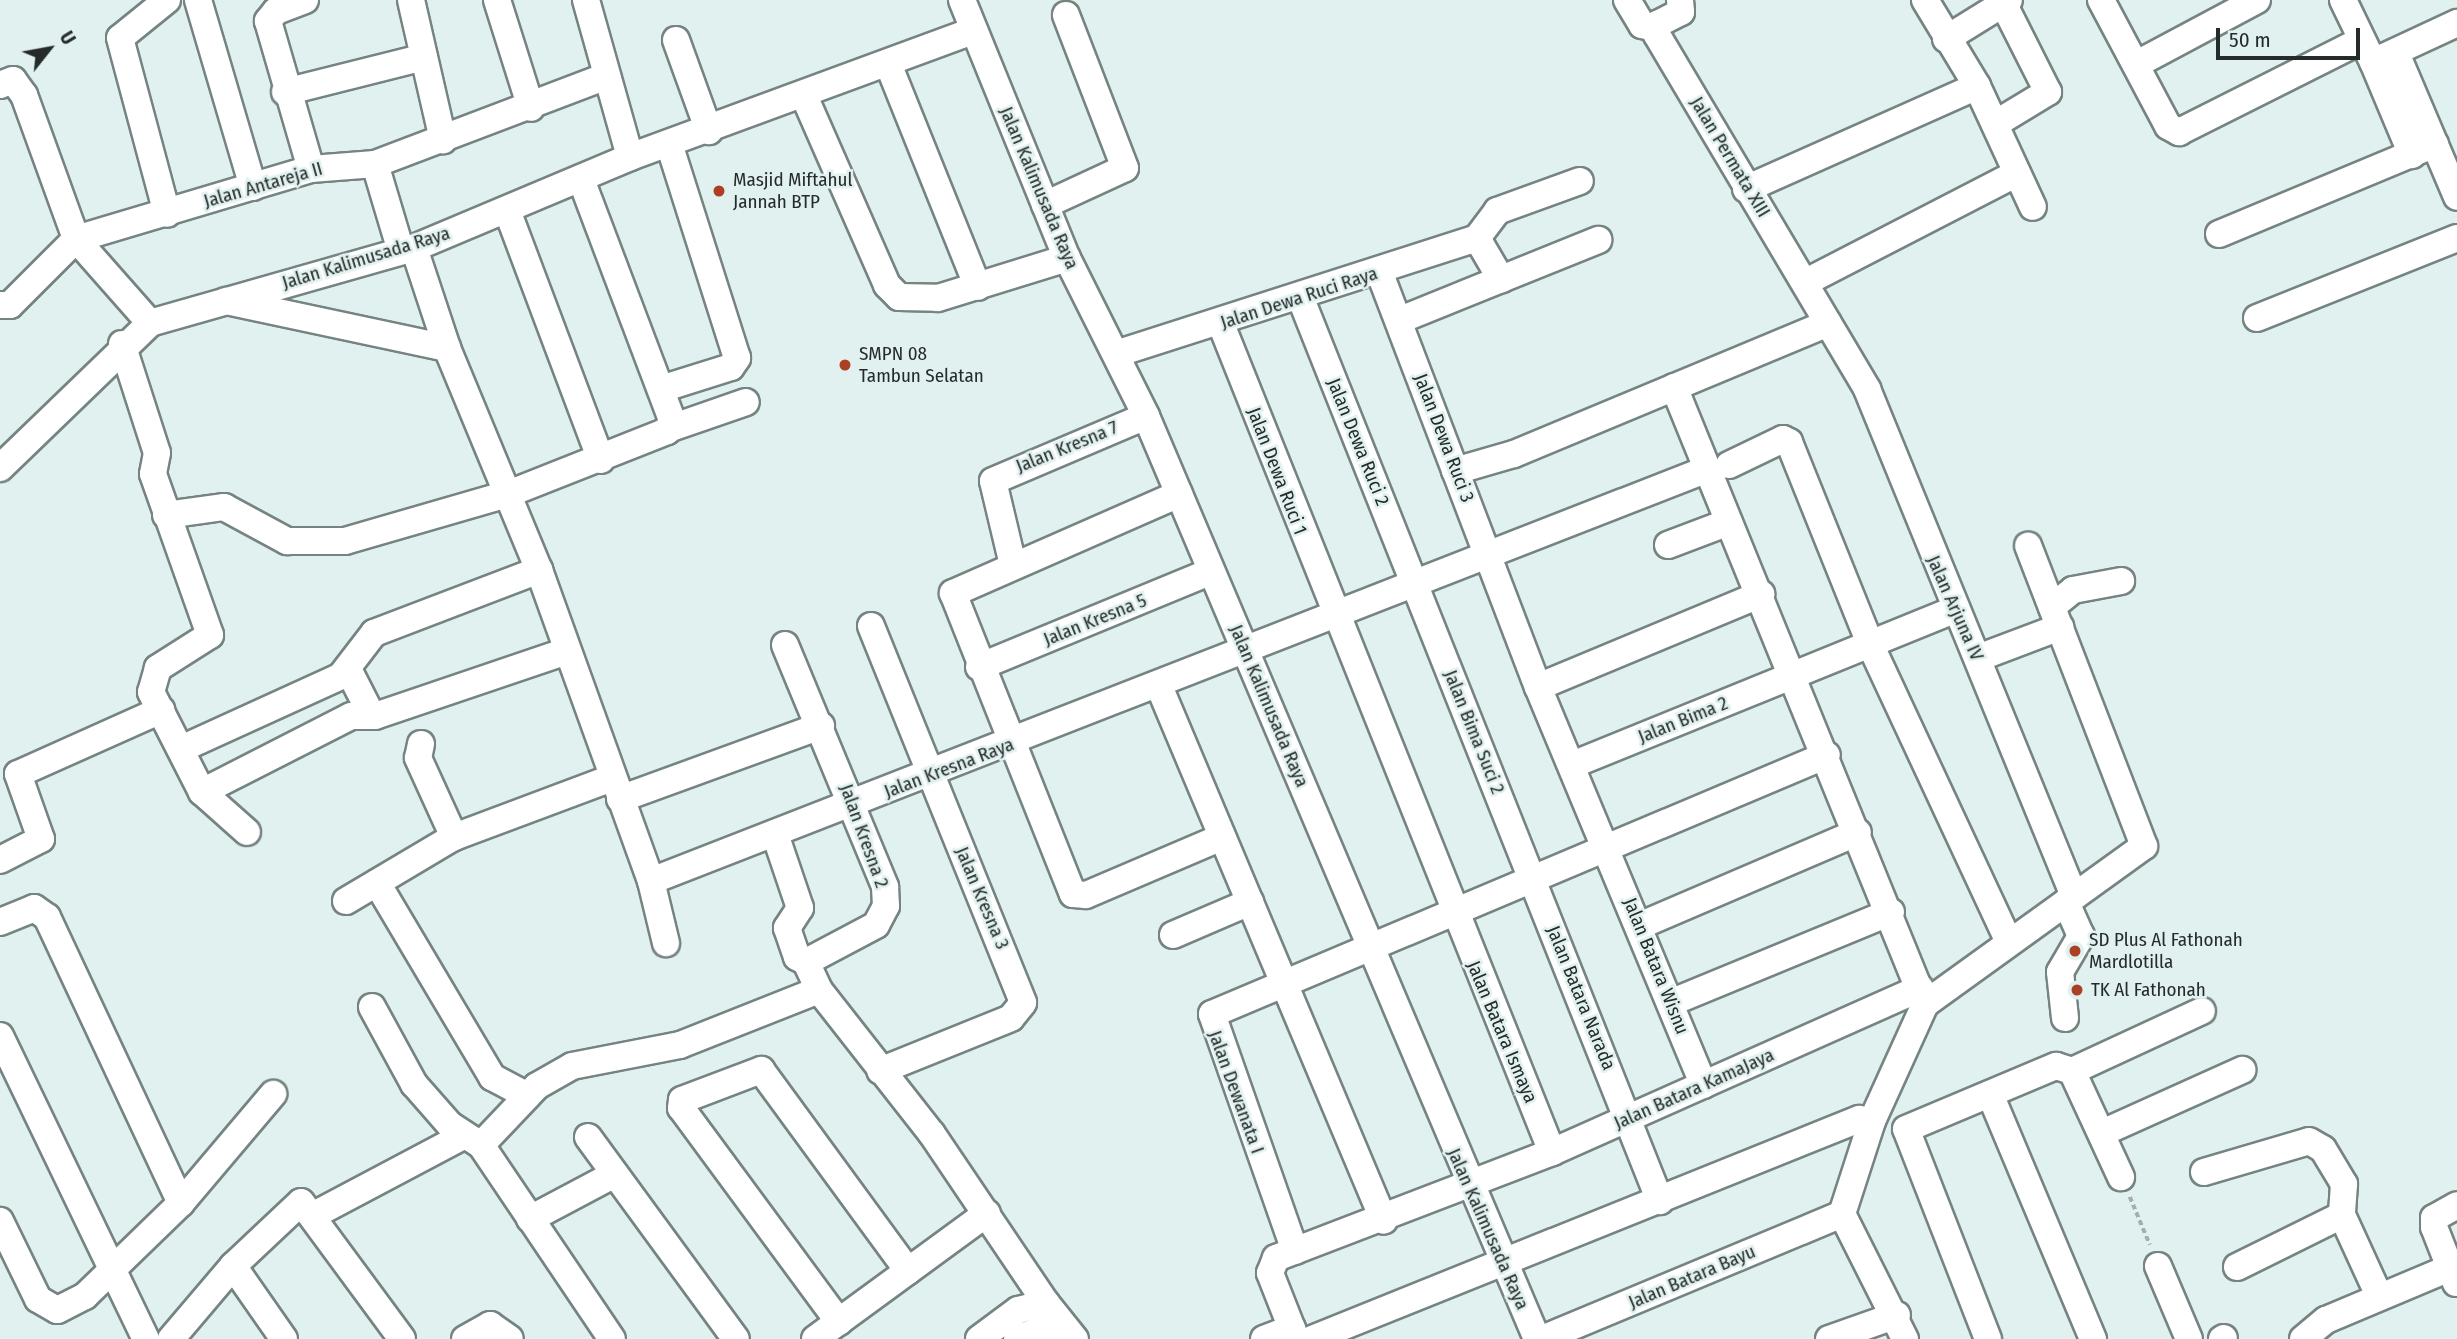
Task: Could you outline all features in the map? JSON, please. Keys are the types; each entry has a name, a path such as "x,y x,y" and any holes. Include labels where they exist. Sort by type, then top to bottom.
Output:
{"street":[{"path":"167,0 120,38 167,214"},
{"path":"198,0 253,187"},
{"path":"305,0 275,11 268,21 285,92 311,169"},
{"path":"411,0 443,140"},
{"path":"497,0 531,108"},
{"path":"586,0 630,157"},
{"path":"962,0 973,31"},
{"name":"Jalan Permata XIII","path":"1627,0 1642,25 1655,28 1746,188 1808,281 1828,323"},
{"path":"1655,28 1681,12 1680,0"},
{"path":"1925,0 1945,39 1977,86 2033,207"},
{"path":"2101,0 2173,130 2457,23"},
{"path":"2137,64 2257,0"},
{"path":"2343,0 2376,52 2423,150 2457,197"},
{"path":"1945,39 2007,3 2048,92 1995,124"},
{"path":"1045,205 1125,168 1066,15"},
{"name":"Jalan Kalimusada Raya","path":"0,468 122,344 150,323 407,248 507,210 630,157 805,97 973,31 1067,258 1119,354 1146,416 1210,572 1247,652 1468,1187 1537,1339"},
{"path":"676,40 709,131"},
{"path":"285,92 424,57"},
{"path":"889,66 978,287"},
{"name":"Jalan Antareja II","path":"76,239 311,169 374,164 531,108 607,76"},
{"path":"0,85 13,80 24,95 76,239 150,323"},
{"path":"1746,188 1977,86"},
{"path":"805,97 887,285 917,301 978,287 1067,258"},
{"path":"662,389 730,367 737,358 668,144"},
{"path":"2219,234 2423,150"},
{"path":"374,164 539,570 651,881 666,943"},
{"path":"1808,281 2017,173"},
{"path":"581,179 662,389 671,428"},
{"path":"1501,279 1477,238 1497,211 1580,181"},
{"path":"507,210 601,460"},
{"name":"Jalan Dewa Ruci Raya","path":"1119,354 1301,299 1477,238"},
{"path":"2258,318 2457,238"},
{"path":"0,305 10,304 76,239"},
{"path":"1400,320 1598,240"},
{"name":"Jalan Dewa Ruci 3","path":"1379,271 1400,320 1538,687"},
{"name":"Jalan Dewa Ruci 2","path":"1301,299 1415,585"},
{"path":"222,300 447,348"},
{"path":"1455,471 1674,387 1828,323"},
{"name":"Jalan Arjuna IV","path":"1828,323 1867,389 1953,610 1978,658 2070,899 2081,936 2060,972 2066,1018"},
{"name":"Jalan Dewa Ruci 1","path":"1221,324 1452,913"},
{"path":"122,344 156,446 153,474 210,638 152,674 161,710 202,792 247,832"},
{"path":"1674,387 1717,468 1729,522 1891,912 1922,996 1872,1121 1842,1213 1901,1327 1829,1339"},
{"path":"166,514 236,509 287,541 324,544 508,494 601,460 671,428 746,402"},
{"name":"Jalan Kresna 7","path":"1013,565 993,481 1146,416"},
{"name":"Jalan Kresna Raya","path":"651,881 776,837 1489,555 1717,468 1783,439 1789,442 1870,644"},
{"path":"1179,494 955,589 979,667 1079,896 1223,837"},
{"path":"1668,545 1729,522"},
{"name":"Jalan Batara KamaJaya","path":"1295,1251 1384,1221 1468,1187 1704,1085 1922,996 2009,942 2142,850 2144,841 2028,546"},
{"path":"192,744 348,669 366,637 539,570"},
{"name":"Jalan Kresna 5","path":"979,667 1210,572"},
{"path":"1978,658 2056,617 2073,590 2121,581"},
{"name":"Jalan Bima Suci 2","path":"1415,585 1533,878"},
{"path":"1538,687 1761,594"},
{"name":"Jalan Bima 2","path":"1572,765 1953,610"},
{"path":"871,626 932,774"},
{"path":"1870,644 2009,942"},
{"name":"Jalan Kresna 2","path":"785,645 855,805 885,887 883,918 806,962"},
{"path":"202,792 351,716 371,714 567,651"},
{"path":"348,669 371,714"},
{"path":"1159,686 1384,1221"},
{"name":"Jalan Batara Wisnu","path":"1538,687 1609,846 1704,1085"},
{"path":"0,860 41,839 18,774 161,710"},
{"path":"346,901 454,837 821,726"},
{"path":"421,744 418,758 454,837"},
{"name":"Jalan Dewanata I","path":"1295,1251 1210,1024 1216,1011 1826,755"},
{"name":"Jalan Kresna 3","path":"880,1071 1011,1018 1023,1003 1012,967 932,774"},
{"path":"1639,926 1858,832"},
{"path":"776,837 800,908 787,928 797,957 806,962 819,990 987,1213 1046,1303 1075,1339"},
{"name":"Jalan Batara Narada","path":"1533,878 1630,1118 1660,1201"},
{"path":"377,883 492,1077 527,1096"},
{"path":"1173,935 1250,902"},
{"path":"0,922 34,908 47,917 181,1203"},
{"path":"1670,1003 1891,912"},
{"name":"Jalan Batara Ismaya","path":"1452,913 1552,1152"},
{"path":"312,1216 472,1140 527,1096 572,1066 680,1045 819,990"},
{"path":"372,1007 414,1084 472,1140 612,1339"},
{"path":"1987,1339 1906,1129 2056,1066 2072,1071 2202,1012"},
{"path":"0,1035 146,1339"},
{"path":"839,1322 681,1108 682,1100 761,1070 908,1271"},
{"path":"2102,1133 2242,1070"},
{"path":"2072,1071 2121,1177"},
{"path":"0,1221 50,1311 85,1296 115,1270 181,1203 274,1094"},
{"path":"1990,1094 2093,1339"},
{"path":"1264,1339 1300,1335 1506,1266 1859,1119 1872,1121"},
{"path":"587,1137 736,1339"},
{"path":"2204,1172 2309,1141 2323,1149 2344,1184 2342,1215 2379,1296"},
{"path":"530,1219 615,1174"},
{"path":"171,1339 233,1266 293,1204 301,1202 402,1339"},
{"path":"2303,1339 2326,1320 2379,1296 2453,1276 2434,1218 2457,1205"},
{"path":"815,1339 987,1213"},
{"name":"Jalan Batara Bayu","path":"1542,1339 1842,1213"},
{"path":"2238,1267 2342,1215"},
{"path":"1295,1251 1270,1266 1300,1335"},
{"path":"233,1266 284,1339"},
{"path":"2158,1266 2189,1339"},
{"path":"979,1339 1018,1310 1046,1303"},
{"path":"465,1339 491,1325 510,1339"},
{"path":"1017,1339 1039,1330 1049,1339"}],"path":[{"path":"2121,1177 2158,1266"}],"place":[{"name":"Masjid Miftahul Jannah BTP","path":"719,191"},
{"name":"SMPN 08 Tambun Selatan","path":"845,365"},
{"name":"SD Plus Al Fathonah Mardlotilla","path":"2075,951"},
{"name":"TK Al Fathonah","path":"2077,990"}]}
